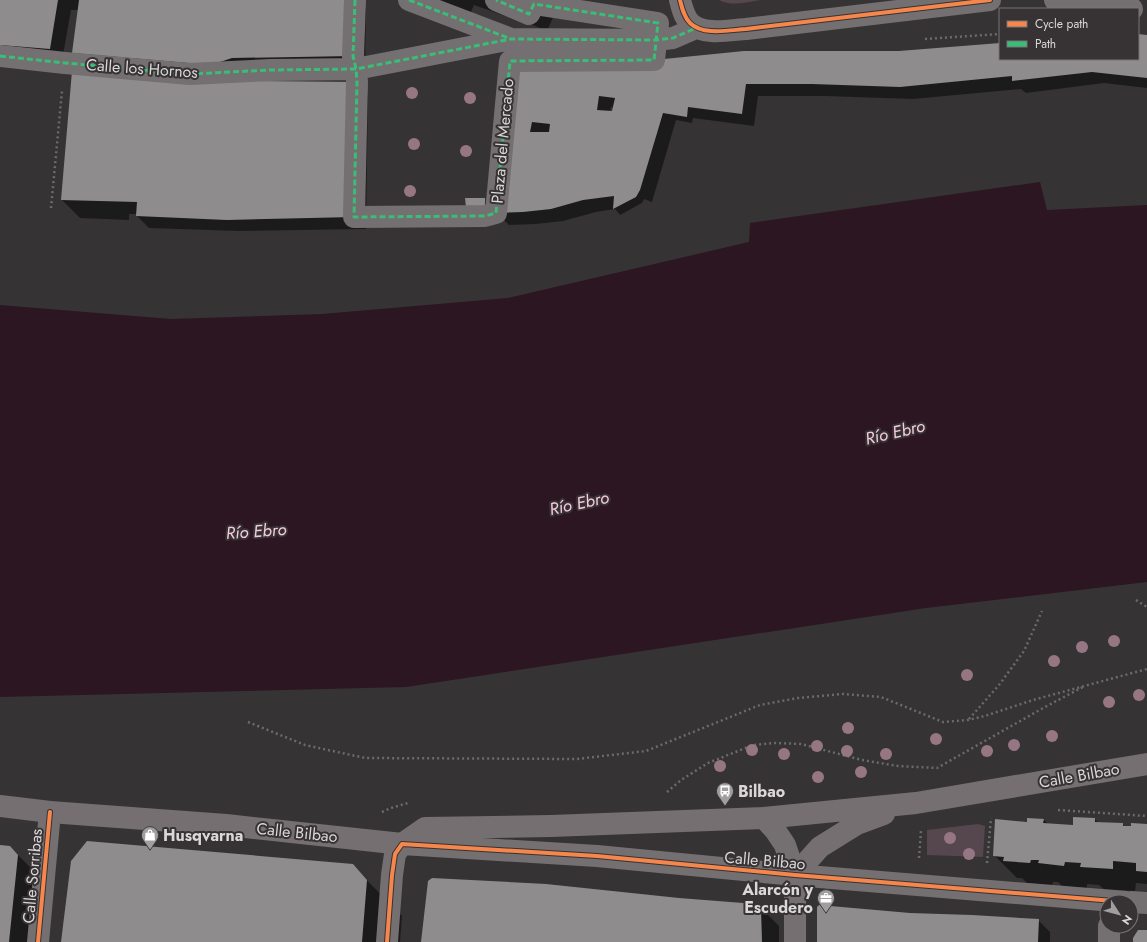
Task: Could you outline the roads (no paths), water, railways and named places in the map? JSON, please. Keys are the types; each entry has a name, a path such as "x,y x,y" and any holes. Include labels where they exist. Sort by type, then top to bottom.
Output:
{"main road":[{"name":"Calle Bilbao","path":"0,806 50,812 226,825 402,844 425,828 551,826 764,818 916,803 1147,764"},
{"name":"Calle Bilbao","path":"795,875 820,847 857,824 916,803"},
{"path":"795,875 795,942"}],"street":[{"name":"Plaza del Mercado","path":"354,0 353,56 356,69 354,217 485,216 496,213 510,61 654,60 658,23 534,4 529,14 496,0"},
{"path":"409,0 511,39 656,40 673,38 696,28"},
{"path":"680,0 689,23 696,28 709,31 990,0"},
{"path":"1054,0 1090,6 1118,8"},
{"name":"Calle los Hornos","path":"0,56 190,74 270,70 356,69 511,39"},
{"name":"Calle Sorribas","path":"38,942 50,812"},
{"path":"764,818 775,830 785,845 795,875"},
{"path":"387,942 395,854 402,844"},
{"name":"Calle Bilbao","path":"402,844 597,856 795,875 1099,901"}],"water":[{"name":"Río Ebro","path":"1040,182 1047,210 1147,205 1147,582 926,608 406,687 0,697 0,305 171,319 322,314 508,298 749,242 750,223"}],"place":[{"name":"Bilbao","path":"725,806"},
{"name":"Husqvarna","path":"150,850"},
{"name":"Alarcón y Escudero","path":"826,913"}]}
